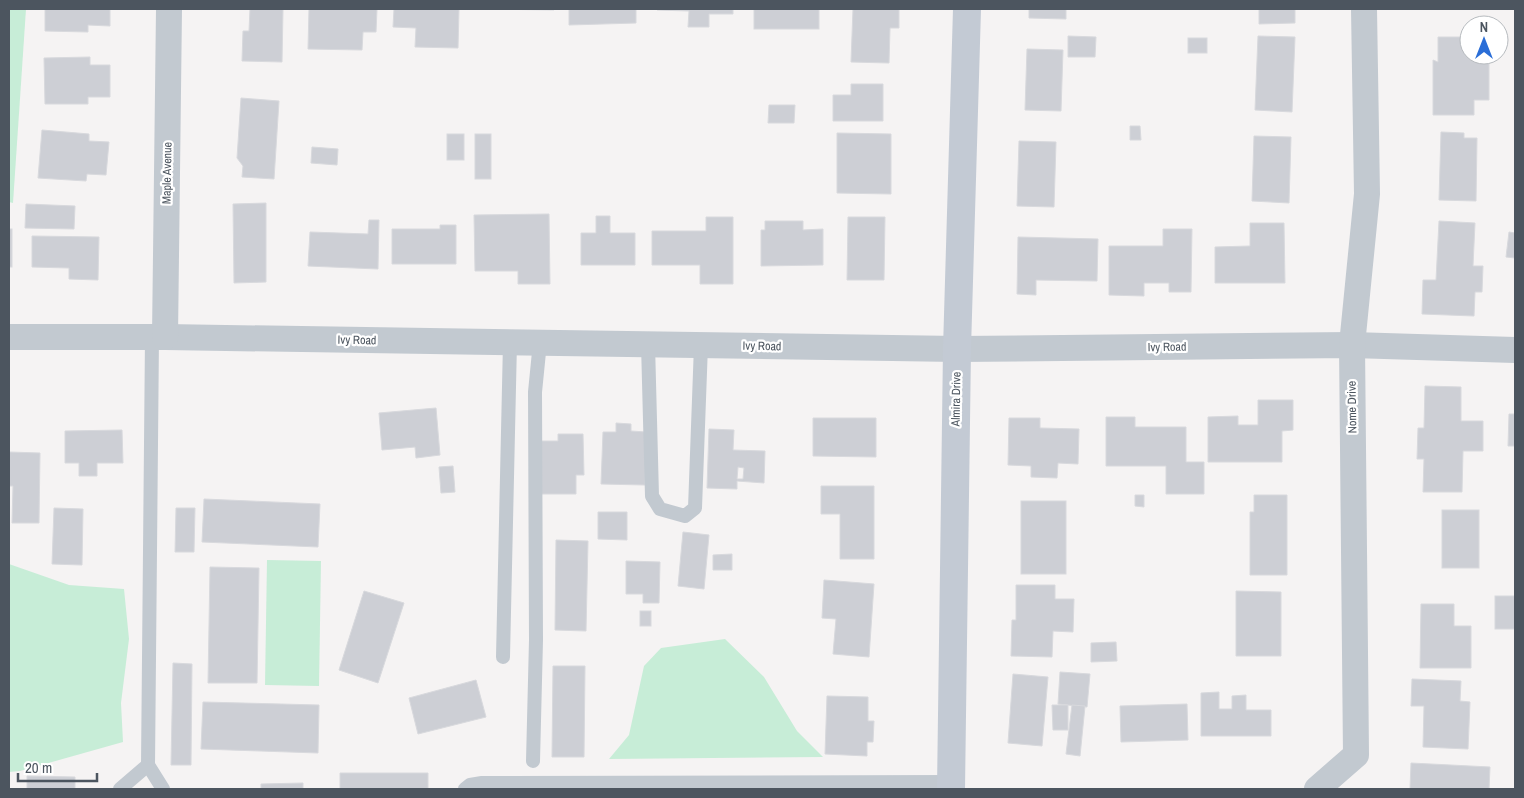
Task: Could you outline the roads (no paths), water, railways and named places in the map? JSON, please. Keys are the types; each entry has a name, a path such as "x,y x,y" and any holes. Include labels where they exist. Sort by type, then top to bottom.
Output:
{"street":[{"name":"Maple Avenue","path":"158,337 169,9"},
{"name":"Almira Drive","path":"951,786 957,349 967,9"},
{"name":"Nome Drive","path":"1317,789 1356,755 1352,346 1367,194 1364,9"},
{"name":"Ivy Road","path":"9,337 158,337 957,349 1352,346 1515,350"}],"lane":[{"path":"158,337 148,765 163,789"},
{"path":"503,657 510,342"},
{"path":"532,761 536,631 535,392 540,342"},
{"path":"648,344 652,496 660,509 685,516 694,508 701,345"},
{"path":"120,789 148,765"},
{"path":"465,789 482,783 951,786"}]}
